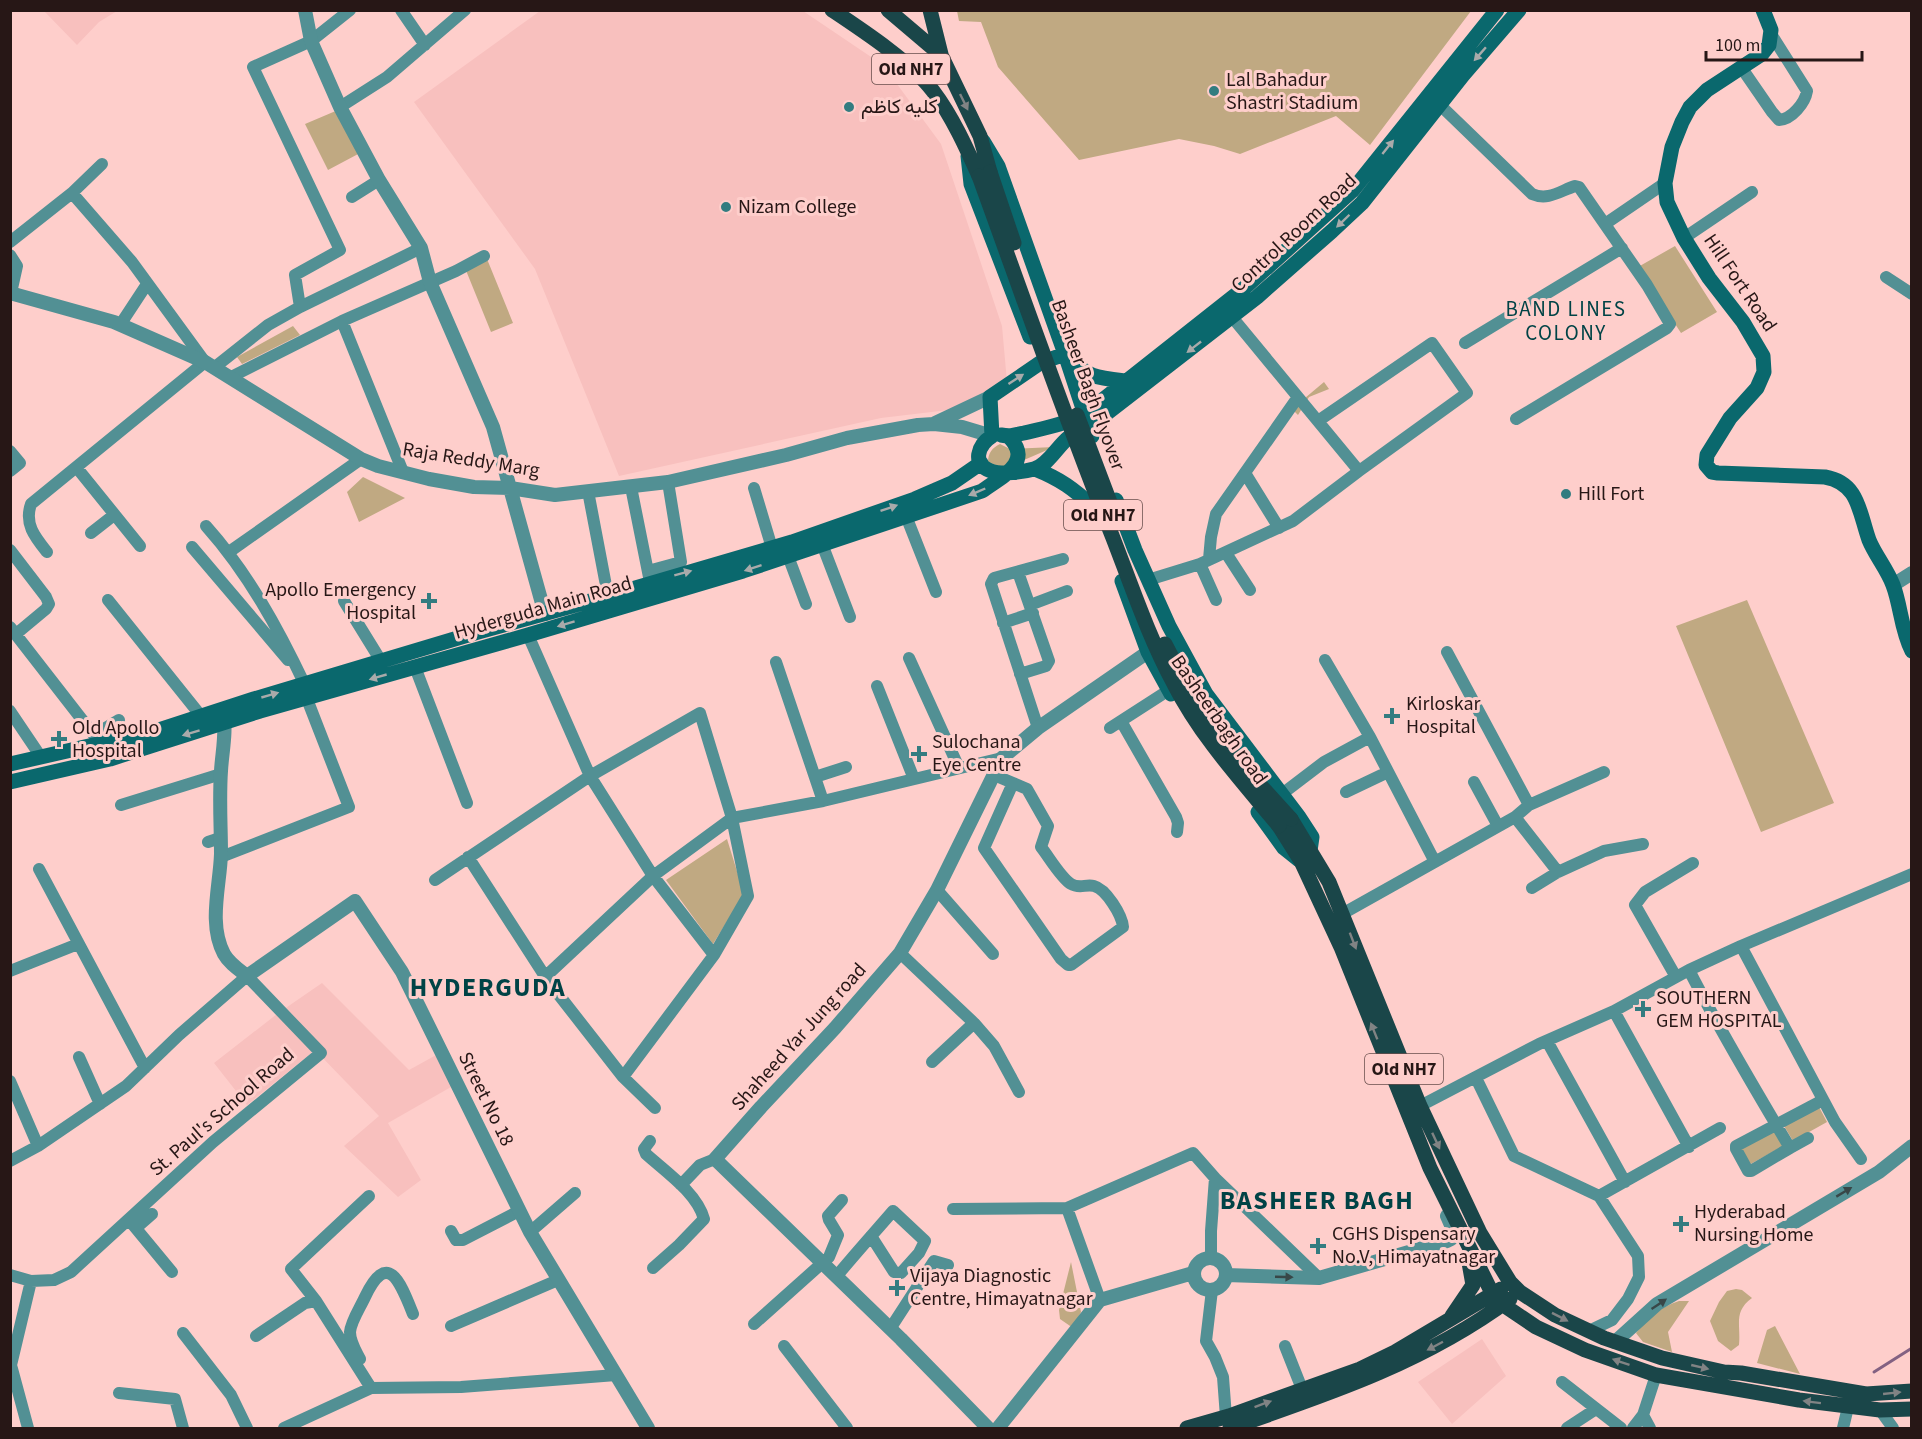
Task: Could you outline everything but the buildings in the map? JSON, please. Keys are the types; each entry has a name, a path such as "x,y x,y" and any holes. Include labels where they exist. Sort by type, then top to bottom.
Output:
{"main road":[{"name":"Old NH7","path":"832,10 846,15 919,76 933,92 967,148"},
{"name":"Old NH7","path":"888,10 941,55 980,136"},
{"path":"930,10 941,55"},
{"name":"Control Room Road","path":"1087,420 1232,317 1362,203 1366,185 1497,10"},
{"name":"Control Room Road","path":"1087,420 1126,381 1242,290 1352,191 1366,185 1440,105 1480,53 1519,10"},
{"path":"1763,10 1771,34"},
{"name":"Hill Fort Road","path":"1771,34 1769,45 1762,54 1707,90 1690,107 1672,147 1665,183 1667,202 1684,238 1709,278 1743,322 1763,356 1764,372 1757,388 1730,418 1714,442 1706,460 1712,472 1825,477 1837,479 1845,485 1854,494 1870,542 1893,585 1910,646"},
{"name":"Basheer Bagh Flyover","path":"980,136 985,174 1163,640 1189,690 1285,823 1306,856"},
{"name":"Basheerbagh road","path":"967,148 971,184 1148,652 1169,690 1211,752 1284,848 1306,856 1312,837 1206,694 1169,626 1148,580 1087,420 998,165 980,136"},
{"name":"Basheer Bagh Flyover","path":"967,148 985,174"},
{"path":"1010,438 1019,452 1016,464 1008,472 992,472 981,463 978,455 979,447 992,436 990,397 1040,363 1065,354 1088,374 1110,380 1126,381"},
{"path":"1087,420 1066,431 1035,469 1057,477 1093,507"},
{"name":"Raja Reddy Marg","path":"992,436 1003,435 1010,438 1066,431"},
{"name":"Hyderguda Main Road","path":"10,782 110,759 304,686 381,661 608,596 649,577 772,548 915,500 952,483 981,463"},
{"name":"Hyderguda Main Road","path":"304,686 463,657 788,556 982,491 1008,472 1035,469"},
{"name":"Hyderguda Main Road","path":"10,764 98,739 159,730 201,716 224,716"},
{"name":"Old NH7","path":"1306,856 1329,882 1420,1106 1480,1233 1515,1287 1556,1315 1589,1331 1662,1358 1724,1372 1741,1372 1866,1394 1911,1391"},
{"name":"Old NH7","path":"1306,856 1430,1168 1464,1238 1498,1299 1536,1327 1585,1350 1656,1375 1848,1407 1880,1410 1911,1409"},
{"path":"1449,1321 1473,1285 1464,1238"},
{"path":"1473,1325 1498,1299 1515,1287"},
{"path":"1228,1423 1302,1389 1359,1369 1395,1352 1449,1321 1498,1299"},
{"path":"1187,1428 1228,1423 1318,1398 1388,1371 1473,1325 1501,1319 1525,1320"}],"street":[{"path":"305,10 311,41 340,107 379,180 422,248 430,282 493,427 545,614"},
{"path":"300,307 295,275 340,250 254,67 311,41 350,10"},
{"path":"401,10 424,45"},
{"path":"340,107 387,77 465,10"},
{"path":"1741,67 1779,120 1791,115 1806,97 1807,91 1771,34"},
{"path":"1440,105 1532,194 1540,198 1549,197 1575,186 1579,187 1622,248 1670,324 1516,419"},
{"path":"10,242 72,193 102,164"},
{"path":"352,197 379,180"},
{"path":"1605,224 1665,183"},
{"path":"1684,238 1752,192"},
{"path":"72,193 132,262 210,364"},
{"path":"47,552 30,526 28,513 32,504 210,364 268,325 422,248"},
{"path":"1466,343 1622,248"},
{"path":"10,255 17,266 11,293"},
{"path":"231,377 342,321 484,256"},
{"path":"1887,277 1911,294"},
{"path":"120,325 147,284"},
{"name":"Raja Reddy Marg","path":"11,293 120,325 210,364 362,459 378,466 429,479 474,486 510,488 555,495 668,482 786,455 847,438 918,425 962,427 992,436"},
{"path":"1232,317 1359,471"},
{"path":"342,321 403,472"},
{"path":"1148,580 1226,553 1293,521 1467,393 1432,343 1318,421"},
{"path":"933,424 990,397"},
{"path":"1216,600 1205,561 1216,514 1298,397"},
{"path":"10,451 20,463 10,471"},
{"path":"229,552 362,459"},
{"path":"77,468 140,546"},
{"path":"1245,473 1279,528"},
{"path":"631,487 649,577 681,562 668,482"},
{"path":"754,488 772,548"},
{"path":"588,491 608,596"},
{"path":"91,533 114,515"},
{"path":"906,516 936,592"},
{"path":"206,526 229,552 276,625 304,686 348,807 221,857"},
{"path":"822,544 850,617"},
{"path":"192,547 304,686"},
{"path":"10,550 49,604 46,609 13,630 98,739 119,720"},
{"path":"1226,553 1250,590"},
{"path":"788,556 806,604"},
{"path":"1038,728 991,584 992,581 1018,572 1064,559"},
{"path":"1018,572 1049,661 1046,666 1020,674"},
{"path":"1893,585 1911,573"},
{"path":"1003,623 1066,591"},
{"path":"108,600 201,716"},
{"path":"344,601 381,661"},
{"path":"528,635 590,776 653,876 714,955"},
{"name":"Shaheed Yar Jung road","path":"715,1160 900,953 937,890 1002,758 1038,728 1148,652"},
{"path":"1447,652 1529,805"},
{"path":"909,658 959,768"},
{"path":"1325,660 1370,737 1435,862"},
{"path":"776,662 823,801"},
{"path":"415,667 467,802"},
{"path":"878,686 914,779"},
{"path":"1110,728 1169,690"},
{"path":"10,711 41,757"},
{"path":"435,880 590,776 700,713 732,818 748,896 714,955 623,1077"},
{"name":"St. Paul's School Road","path":"31,1281 54,1280 71,1272 133,1224 213,1142 321,1053 247,976 230,962 223,953 218,936 216,914 221,857 214,840 224,716"},
{"path":"1121,721 1176,817 1177,832"},
{"path":"1282,794 1324,762 1370,737"},
{"path":"545,977 653,876 732,818 823,801 1002,758"},
{"path":"815,777 846,767"},
{"path":"1346,792 1388,771"},
{"path":"1342,914 1515,817 1529,805 1604,772"},
{"path":"121,806 221,774"},
{"path":"994,775 1013,783 1027,789 1048,826 1041,847 1069,883 1077,887 1094,886 1102,891 1123,919 1123,927 1071,965 1061,959 984,848 1013,783"},
{"path":"1474,782 1498,826"},
{"path":"1515,817 1558,872"},
{"path":"1532,888 1558,872 1604,851 1643,843"},
{"path":"468,857 545,977 623,1077 655,1108"},
{"path":"1677,977 1635,905 1645,892 1693,863"},
{"path":"39,869 145,1068"},
{"path":"1420,1106 1547,1041 1614,1011 1689,970 1911,874"},
{"path":"937,890 993,954"},
{"name":"Street No 18","path":"247,976 355,901 402,972 530,1232 648,1428"},
{"path":"10,971 78,944"},
{"path":"1741,946 1835,1122 1861,1159"},
{"path":"900,953 974,1023 994,1047 1019,1092"},
{"path":"1689,970 1729,1046 1790,1148"},
{"path":"10,1161 38,1146 126,1086 179,1035 247,976"},
{"path":"1614,1011 1689,1147"},
{"path":"932,1062 974,1023"},
{"path":"1547,1041 1625,1182"},
{"path":"79,1057 100,1104"},
{"path":"1476,1078 1514,1156 1599,1196 1638,1256 1639,1277 1628,1299 1612,1320 1589,1331"},
{"path":"10,1081 38,1146"},
{"path":"1808,1138 1751,1171 1748,1171 1736,1149 1736,1146 1823,1100"},
{"path":"1599,1196 1720,1128"},
{"path":"650,1141 644,1149 646,1154 681,1185 701,1208 704,1219 680,1245 653,1268"},
{"path":"1614,1342 1658,1304 1879,1172 1911,1146"},
{"path":"953,1209 1067,1208 1193,1153 1215,1178 1319,1278"},
{"path":"681,1185 699,1166 715,1160 823,1263 988,1428"},
{"path":"1211,1257 1215,1178"},
{"path":"530,1232 575,1193"},
{"path":"369,1196 291,1269 378,1385"},
{"path":"1226,1275 1319,1278 1450,1239 1453,1236 1453,1228 1441,1204 1441,1201 1445,1199"},
{"path":"754,1324 829,1257 838,1235 828,1216 842,1200"},
{"path":"1067,1208 1100,1300"},
{"path":"451,1231 456,1240 463,1240 519,1211"},
{"path":"836,1276 871,1236 893,1211 925,1241 919,1253 901,1273 897,1273 894,1272 871,1236"},
{"path":"152,1214 133,1224 172,1272"},
{"path":"1211,1257 1222,1262 1226,1275 1221,1286 1212,1290 1198,1285 1194,1273 1196,1264 1200,1260 1211,1257"},
{"path":"890,1329 934,1261 948,1265"},
{"path":"378,1385 354,1347 350,1332 379,1274 386,1273 395,1276 412,1314"},
{"path":"998,1428 1100,1300 1194,1273"},
{"path":"10,1275 31,1281 11,1365 28,1428"},
{"path":"451,1326 558,1280"},
{"path":"1212,1290 1206,1341 1223,1377 1228,1423"},
{"path":"256,1336 305,1303 316,1301"},
{"path":"183,1333 231,1395 247,1428"},
{"path":"784,1346 847,1428"},
{"path":"1285,1346 1302,1389"},
{"path":"284,1428 378,1385 461,1386 616,1375"},
{"path":"1633,1428 1643,1415 1656,1375"},
{"path":"1562,1382 1621,1428"},
{"path":"119,1393 175,1399 183,1428"},
{"path":"1843,1428 1848,1407"},
{"path":"1568,1428 1596,1409"},
{"path":"1880,1410 1893,1428"},
{"path":"1643,1415 1650,1428"}],"shaded area":[{"name":"Lal Bahadur Shastri Stadium","path":"957,10 1471,11 1370,145 1336,116 1240,154 1179,139 1079,160 998,67 981,22 959,21"},
{"path":"44,11 117,11 99,22 77,45"},
{"name":"Nizam College","path":"540,11 803,11 883,65 941,144 1002,326 1007,382 982,406 881,418 619,476 535,269 414,102"},
{"path":"338,110 360,153 328,170 305,124"},
{"path":"1675,246 1717,312 1681,333 1638,267"},
{"path":"487,259 513,323 491,332 465,268"},
{"path":"293,326 300,335 242,364 237,357"},
{"path":"1324,382 1329,389 1309,397 1298,415 1292,409"},
{"path":"1000,444 1010,449 1054,447 1015,464 1008,470 988,462 991,451"},
{"path":"363,477 405,498 359,522 347,492"},
{"path":"1747,600 1834,803 1761,832 1676,626"},
{"path":"727,839 744,894 713,944 666,880"},
{"path":"322,983 409,1070 438,1054 458,1083 388,1123 421,1180 398,1197 344,1146 379,1116 315,1050 247,1105 214,1063 277,1014"},
{"path":"1818,1105 1827,1122 1793,1141 1783,1124"},
{"path":"1773,1128 1783,1146 1747,1166 1738,1148"},
{"path":"1071,1262 1081,1312 1073,1328 1060,1319 1059,1310"},
{"path":"1742,1290 1752,1298 1740,1313 1739,1345 1731,1351 1718,1341 1710,1321 1727,1291"},
{"path":"1679,1301 1689,1301 1668,1332 1672,1352 1643,1342 1636,1333 1660,1310"},
{"path":"1775,1326 1800,1374 1757,1363 1767,1330"},
{"path":"1482,1339 1506,1376 1452,1424 1418,1382"}],"waterway":[{"path":"1874,1372 1912,1348"}],"place":[{"name":"Lal Bahadur Shastri Stadium","path":"1214,91"},
{"name":"كليه كاظم","path":"849,107"},
{"name":"Nizam College","path":"726,207"},
{"name":"Hill Fort","path":"1566,494"},
{"name":"Apollo Emergency Hospital","path":"429,601"},
{"name":"Kirloskar Hospital","path":"1392,716"},
{"name":"Old Apollo Hospital","path":"59,739"},
{"name":"Sulochana Eye Centre","path":"919,754"},
{"name":"SOUTHERN GEM HOSPITAL","path":"1643,1009"},
{"name":"Hyderabad Nursing Home","path":"1681,1224"},
{"name":"CGHS Dispensary No.V, Himayatnagar","path":"1318,1246"},
{"name":"Vijaya Diagnostic Centre, Himayatnagar","path":"897,1288"}],"district":[{"name":"BAND LINES COLONY","path":"1566,321"},
{"name":"HYDERGUDA","path":"488,987"},
{"name":"BASHEER BAGH","path":"1317,1200"}]}
